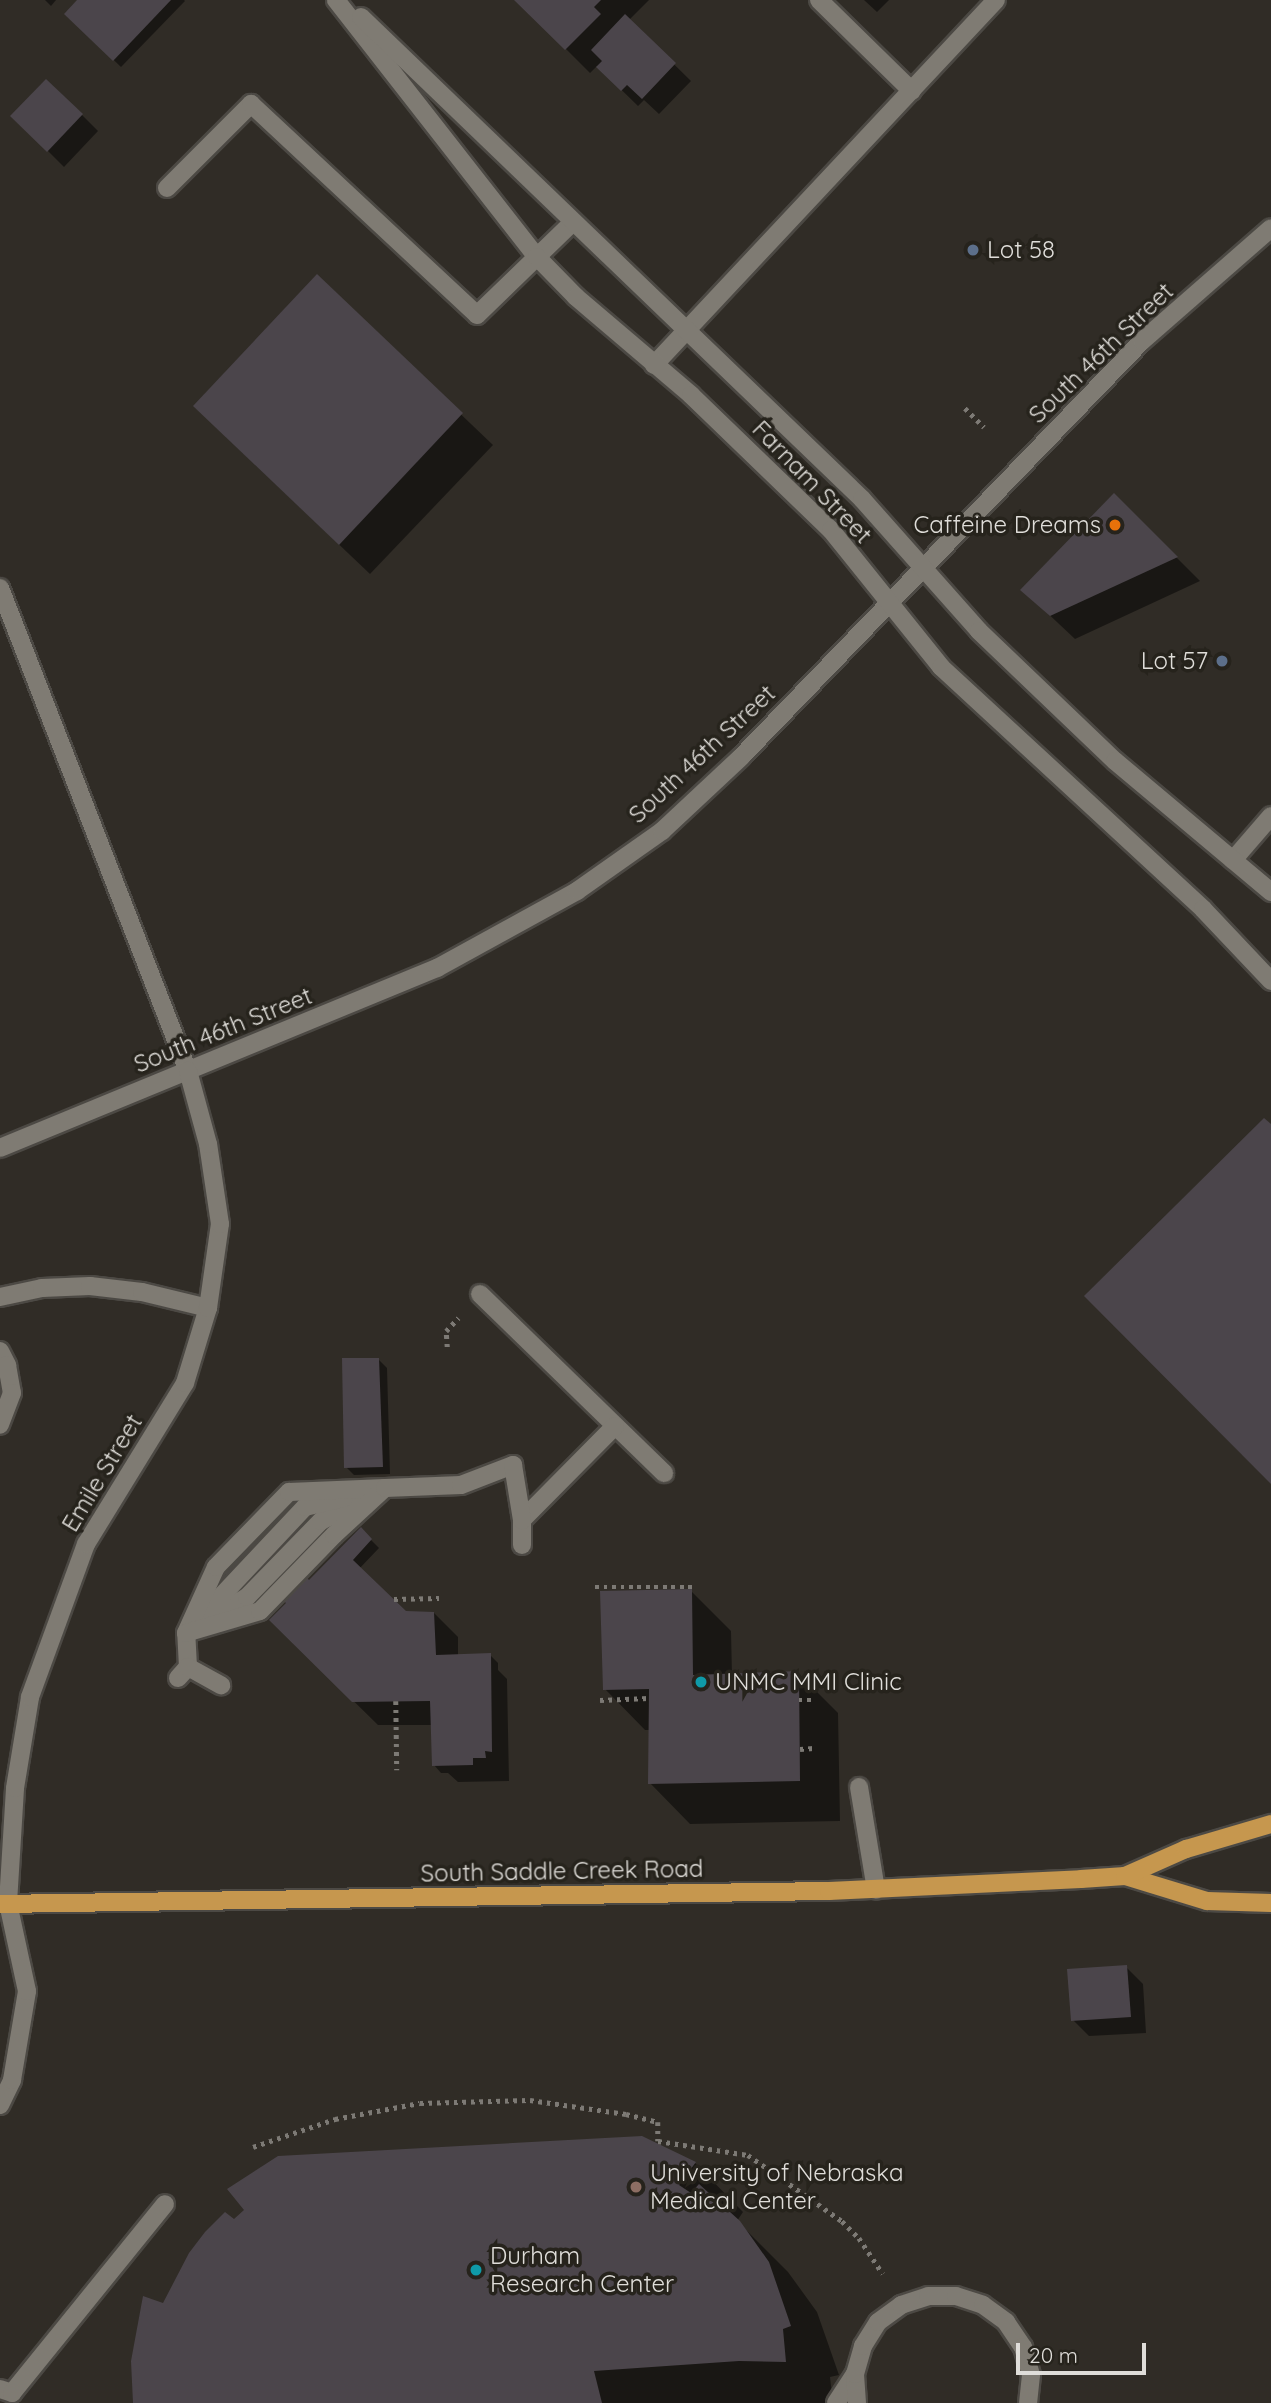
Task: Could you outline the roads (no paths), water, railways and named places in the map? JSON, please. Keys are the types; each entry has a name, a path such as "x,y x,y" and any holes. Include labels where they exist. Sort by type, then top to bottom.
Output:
{"main road":[{"name":"South Saddle Creek Road","path":"1125,1876 1186,1849 1271,1824"},
{"name":"South Saddle Creek Road","path":"3,1908 876,1890 1125,1876 1207,1901 1271,1903"}],"street":[{"name":"Farnam Street","path":"336,0 537,257 576,298 691,395 831,530 941,667 1203,909 1271,981"},
{"name":"Farnam Street","path":"344,0 572,223 862,499 979,631 1115,761 1271,892"},
{"path":"819,0 912,91"},
{"path":"654,365 996,0"},
{"path":"167,188 251,104 477,315 572,223"},
{"name":"South 46th Street","path":"0,1148 437,968 577,891 662,831 741,757 1142,341 1271,228"},
{"name":"Emile Street","path":"0,588 188,1071 208,1144 220,1224 208,1308 185,1383 86,1545 30,1697 15,1788 3,1908 27,1992 12,2080 0,2105"},
{"path":"1233,860 1271,816"},
{"path":"0,1297 42,1288 90,1286 142,1292 208,1308"},
{"path":"480,1294 664,1473"},
{"path":"0,1351 7,1365 12,1393 0,1424"},
{"path":"522,1520 615,1426"},
{"path":"221,1685 183,1673 186,1633 216,1567 289,1492 461,1485 513,1465 522,1520 522,1545"},
{"path":"186,1633 260,1611 334,1535 385,1488"},
{"path":"186,1633 305,1507 385,1488"},
{"path":"859,1787 876,1890"},
{"path":"7,2395 165,2204"},
{"path":"836,2403 855,2374 863,2346 878,2322 901,2305 928,2296 957,2296 984,2305 999,2317 1023,2347 1031,2375 1028,2403"},
{"path":"855,2374 857,2403"}],"place":[{"name":"Lot 58","path":"973,250"},
{"name":"Caffeine Dreams","path":"1115,525"},
{"name":"Lot 57","path":"1222,661"},
{"name":"UNMC MMI Clinic","path":"701,1682"},
{"name":"University of Nebraska Medical Center","path":"636,2187"},
{"name":"Durham Research Center","path":"476,2270"}]}
